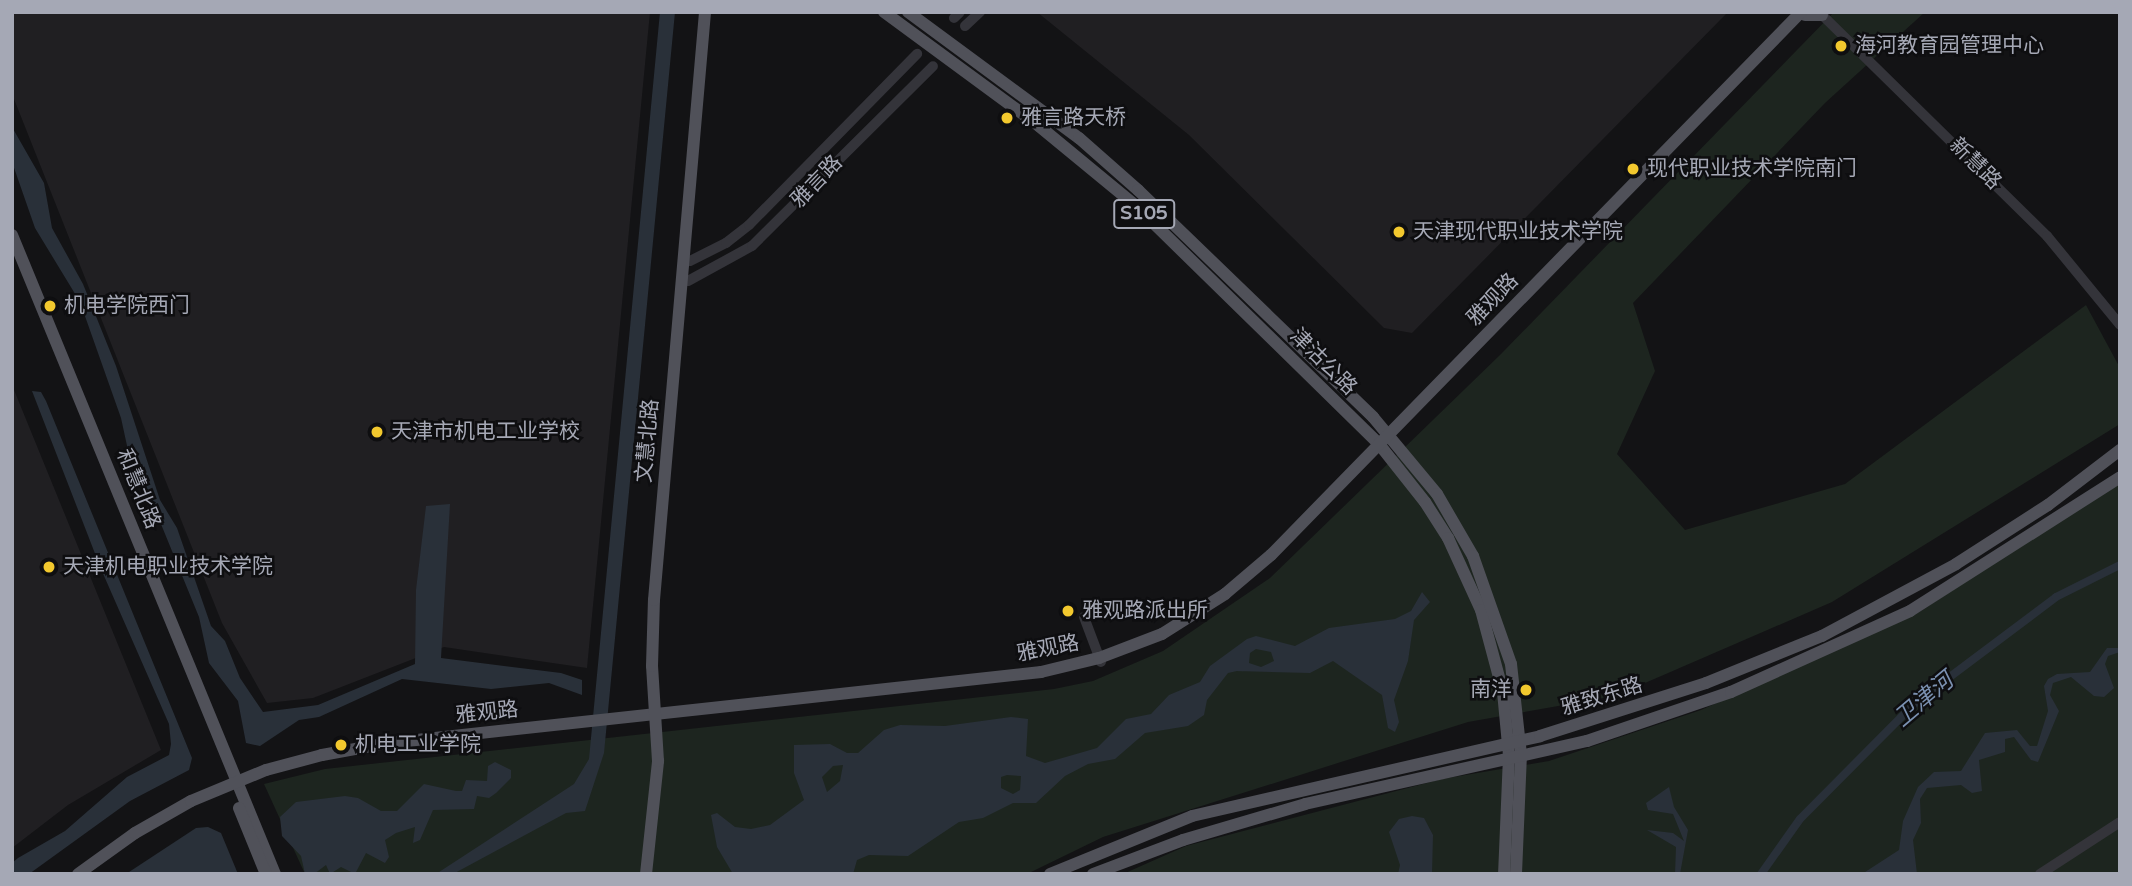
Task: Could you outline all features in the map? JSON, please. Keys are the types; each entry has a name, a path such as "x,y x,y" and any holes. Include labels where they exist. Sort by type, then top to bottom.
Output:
{"main road":[{"name":"文慧北路","path":"653,874 664,785 655,587 705,12"},
{"name":"文慧北路","path":"646,874 657,803 659,629 712,12"},
{"name":"津沽公路","path":"884,12 1103,176 1386,441"},
{"name":"津沽公路","path":"908,12 1107,163 1437,494 1473,555 1504,637 1515,741 1516,874"},
{"name":"雅观路","path":"78,874 148,825 234,785 352,749 1017,675 1100,660 1161,634 1238,585 1386,441 1805,13"},
{"path":"1805,13 1823,13"},
{"name":"和慧北路","path":"12,235 234,785 266,874"},
{"name":"和慧北路","path":"12,257 234,785 275,874"},
{"name":"雅致东路","path":"1050,874 1192,816 1515,741 1643,705 1822,636 1956,564 2048,505 2120,450"},
{"name":"雅致东路","path":"1093,874 1183,839 1305,804 1587,741 1719,696 1860,637 2007,552 2120,477"},
{"name":"津沽公路","path":"1504,874 1515,755"},
{"name":"雅观路","path":"85,874 157,825 234,785"}],"street":[{"path":"965,26 980,12"},
{"name":"新慧路","path":"1823,13 2048,229 2120,314"},
{"name":"新慧路","path":"1823,13 2047,236 2120,325"},
{"name":"雅言路","path":"690,261 720,247 749,225 917,54"},
{"name":"雅言路","path":"688,281 752,246 933,66"},
{"path":"1084,617 1100,660"},
{"path":"2040,874 2120,822"},
{"path":"2051,874 2120,830"}],"shaded area":[{"name":"天津市机电工业学校","path":"12,12 650,12 587,668 444,647 313,698 267,703 222,623 12,94"},
{"path":"660,12 675,12 604,753 585,811 566,813 453,874 436,874 574,784 589,759"},
{"name":"天津现代职业技术学院","path":"1037,12 1728,12 1412,333 1384,328 1189,135"},
{"path":"1834,12 1925,12 1825,103 1633,303 1655,371 1617,454 1685,530 1845,484 2086,305 2120,368 2120,424 1832,602 1615,696 1468,722 1103,837 1027,874 305,874 264,784 325,769 1054,689 1093,681 1163,651 1270,578 1501,354"},
{"path":"12,127 44,183 52,228 83,284 116,366 160,500 177,528 211,626 225,641 240,678 263,712 318,705 415,664 416,590 426,506 450,504 441,658 561,673 582,680 582,695 549,683 491,689 402,679 319,717 299,720 260,746 246,743 238,701 209,663 199,617 154,507 134,478 121,418 80,302 35,228 12,162"},
{"name":"天津机电职业技术学院","path":"12,385 161,750 68,805 12,848"},
{"path":"32,391 41,392 46,401 192,758 189,770 130,801 29,874 12,874 12,863 18,858 65,831 127,777 169,755 171,744 169,724 101,569"},
{"path":"2120,480 2120,874 1123,874 1186,846 1442,779 1549,761 1701,710 1921,611"},
{"path":"1422,592 1430,602 1414,620 1408,661 1394,700 1399,722 1395,732 1388,728 1382,695 1333,661 1310,673 1237,671 1228,673 1207,700 1204,715 1188,726 1145,733 1115,759 1088,764 1065,776 1036,803 1013,803 983,818 959,822 908,856 869,855 857,860 853,874 733,874 717,847 711,815 717,813 735,827 751,829 770,825 804,800 794,773 794,745 830,744 847,753 858,753 884,730 900,725 945,726 1011,717 1028,719 1026,756 1045,763 1097,748 1126,719 1151,714 1169,695 1200,682 1210,666 1247,639 1256,636 1295,646 1329,628 1395,619 1411,611","holes":["1256,649 1271,652 1274,661 1261,667 1249,663 1250,653","843,765 840,781 827,792 822,777 833,766","1021,776 1020,790 1013,794 1001,788 1001,777"]},
{"path":"2107,648 2120,648 2120,652 2108,656 2105,664 2114,688 2104,697 2094,696 2071,677 2053,683 2050,695 2059,711 2038,762 2031,760 2014,737 2005,739 2005,752 1979,760 1982,791 1972,793 1961,785 1927,788 1920,799 1921,823 1913,840 1917,874 1862,874 1899,850 1903,821 1918,787 1934,772 1961,771 1985,733 2017,730 2030,746 2037,746 2048,711 2044,686 2048,679 2057,674 2090,672"},
{"path":"495,762 511,770 511,778 496,793 489,798 477,796 474,809 433,810 420,840 413,843 415,827 396,833 385,840 389,857 385,863 366,853 355,874 341,867 330,874 326,865 314,874 305,874 301,856 282,836 280,817 296,802 345,796 358,798 381,811 397,811 424,784 462,791 466,780 487,781 488,766"},
{"path":"1669,787 1674,807 1688,830 1680,874 1675,874 1676,847 1647,830 1673,833 1684,841 1673,814 1648,810 1646,803"},
{"path":"1412,816 1424,818 1433,835 1432,874 1398,874 1400,865 1389,832 1399,819"},
{"path":"208,827 221,833 238,874 126,874 196,828"}],"waterway":[{"name":"卫津河","path":"1761,874 1800,819 1915,703 2056,597 2120,565"}],"place":[{"name":"海河教育园管理中心","path":"1841,46"},
{"name":"雅言路天桥","path":"1007,118"},
{"name":"现代职业技术学院南门","path":"1633,169"},
{"name":"天津现代职业技术学院","path":"1399,232"},
{"name":"机电学院西门","path":"50,306"},
{"name":"天津市机电工业学校","path":"377,432"},
{"name":"天津机电职业技术学院","path":"49,567"},
{"name":"雅观路派出所","path":"1068,611"},
{"name":"南洋","path":"1526,690"},
{"name":"机电工业学院","path":"341,745"}]}
